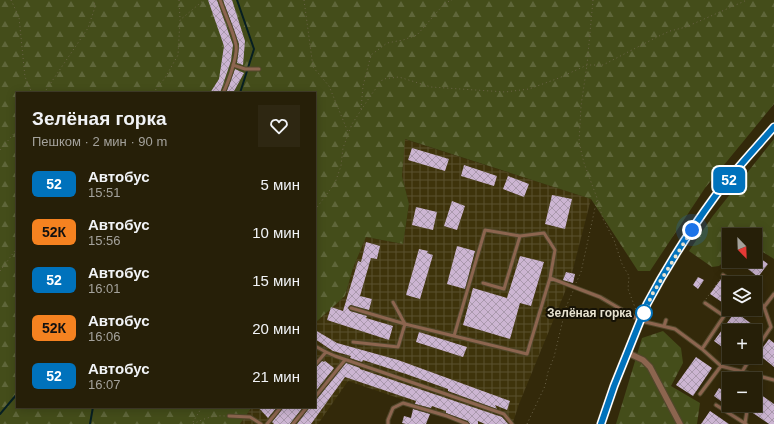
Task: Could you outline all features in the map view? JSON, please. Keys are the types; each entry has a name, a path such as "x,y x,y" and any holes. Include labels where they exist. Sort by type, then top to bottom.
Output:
{"street":[{"path":"601,424 614,386 653,293 684,242 717,194 774,127"},
{"path":"628,353 643,360 650,367 680,424"}],"lane":[{"path":"220,0 236,46 228,84 224,92"},
{"path":"233,65 245,70 259,69"},
{"path":"351,308 405,324 527,354 550,278 555,250 544,233 520,236 485,230 454,336"},
{"path":"483,283 504,289 520,236"},
{"path":"550,278 600,297 641,321 675,329 721,366 742,372 747,364"},
{"path":"762,342 772,328 764,307 774,294"},
{"path":"352,342 398,347 405,324 393,302"},
{"path":"702,350 724,316 705,304"},
{"path":"664,326 666,320"},
{"path":"316,347 345,360 504,414 512,424"},
{"path":"316,364 326,352"},
{"path":"316,396 345,360"},
{"path":"700,394 721,366"},
{"path":"762,377 774,380"},
{"path":"388,424 393,408 403,403 447,416 467,424"},
{"path":"716,405 745,424 747,412"},
{"path":"267,424 280,408"},
{"path":"293,424 306,408"},
{"path":"229,416 250,417 261,424"}],"path":[{"path":"11,0 19,17 25,77 32,92"},
{"path":"45,92 88,28 95,7 94,0"},
{"path":"154,92 165,78 178,55 180,20 179,0"},
{"path":"180,20 204,0"},
{"path":"304,0 313,67 329,86 348,133"},
{"path":"361,110 363,86 371,55 387,43 403,40 417,35 445,2 452,0"},
{"path":"593,0 579,142 584,163 603,219 614,240 622,264 629,276 628,289 641,321"},
{"path":"316,209 335,183 342,166 343,148 352,124 383,79 399,77 431,87 517,92 536,87 587,65 602,65 670,31 686,28 747,0"},
{"path":"0,150 16,131"},
{"path":"527,424 545,386 548,372 554,357 566,307 581,272 597,198"},
{"path":"0,271 16,249"},
{"path":"705,304 707,298 724,275"},
{"path":"193,424 201,408"},
{"path":"193,424 202,419 215,416 229,416"}],"shaded area":[{"path":"404,139 591,199 572,273 575,274 573,283 569,282 519,404 513,422 514,424 475,424 348,381 318,424 240,424 251,408 316,408 316,322 345,296 353,268 366,237 403,244 409,204 402,176"}],"green space":[{"path":"0,0 774,0 774,104 705,188 650,271 638,271 591,199 405,139 402,176 409,204 403,244 366,237 353,268 345,296 316,322 316,92 16,92 16,408 251,408 240,424 0,424"},
{"path":"774,139 774,259 762,251 762,228 722,228 722,263 719,266 712,267 689,251 712,217"},
{"path":"663,331 681,348 683,363 671,386 700,403 697,424 616,424 642,338"}],"building":[{"path":"208,0 217,0 233,45 231,61 220,92 211,92 219,79 224,46"},
{"path":"223,0 232,0 245,41 243,65 237,63 239,44"},
{"path":"235,69 244,73 234,92 226,92"},
{"path":"412,148 449,159 445,171 408,160"},
{"path":"464,165 497,176 494,186 461,176"},
{"path":"508,176 529,184 524,197 503,189"},
{"path":"552,195 572,199 565,229 545,224"},
{"path":"452,201 465,206 457,230 444,226"},
{"path":"416,207 437,212 433,230 412,225"},
{"path":"366,242 380,246 377,259 371,258 360,296 372,299 369,310 351,305 348,308 350,311 367,316 366,318 393,326 389,340 327,320 331,307 343,311 358,261 361,262"},
{"path":"457,246 475,251 465,289 447,284"},
{"path":"419,249 428,251 427,253 433,255 420,299 406,295"},
{"path":"520,256 544,262 531,306 520,303 510,339 463,325 473,288 507,298"},
{"path":"762,259 768,264 759,276 747,268 762,268"},
{"path":"566,272 575,274 573,283 563,280"},
{"path":"698,277 704,280 698,289 693,285"},
{"path":"721,279 722,280 722,302 710,294"},
{"path":"732,316 741,316 752,324 726,324"},
{"path":"722,330 722,347 714,341"},
{"path":"316,331 337,343 398,360 510,401 507,410 495,405 497,409 406,374 363,360 362,362 350,358 351,356 333,351 316,340"},
{"path":"419,332 467,347 463,357 416,342"},
{"path":"769,339 774,343 774,367 762,357 762,349"},
{"path":"696,357 712,368 693,396 676,385"},
{"path":"322,361 325,361 334,368 316,391 316,367"},
{"path":"346,363 502,417 508,424 485,424 478,421 478,424 470,424 468,421 446,413 446,411 432,406 431,408 415,404 416,401 345,377 311,424 297,424 309,408 316,408 317,399"},
{"path":"719,388 722,390 722,402 714,396"},
{"path":"762,395 774,404 774,424 769,424 751,412 762,412"},
{"path":"259,408 276,408 268,418"},
{"path":"283,408 302,408 290,424 274,424 272,422"},
{"path":"413,409 430,414 426,424 402,423 404,416 411,418"},
{"path":"710,411 729,424 701,424"}],"waterway":[{"path":"237,0 254,49 240,92"},
{"path":"0,414 16,395"},
{"path":"90,424 93,408"}],"bus line":[{"name":"52","path":"601,424 614,386 647,304 653,293 684,242 717,194 774,127"}],"place":[{"name":"Зелёная горка","path":"644,313"}],"route":[{"path":"644,313 653,293 692,230"}]}
